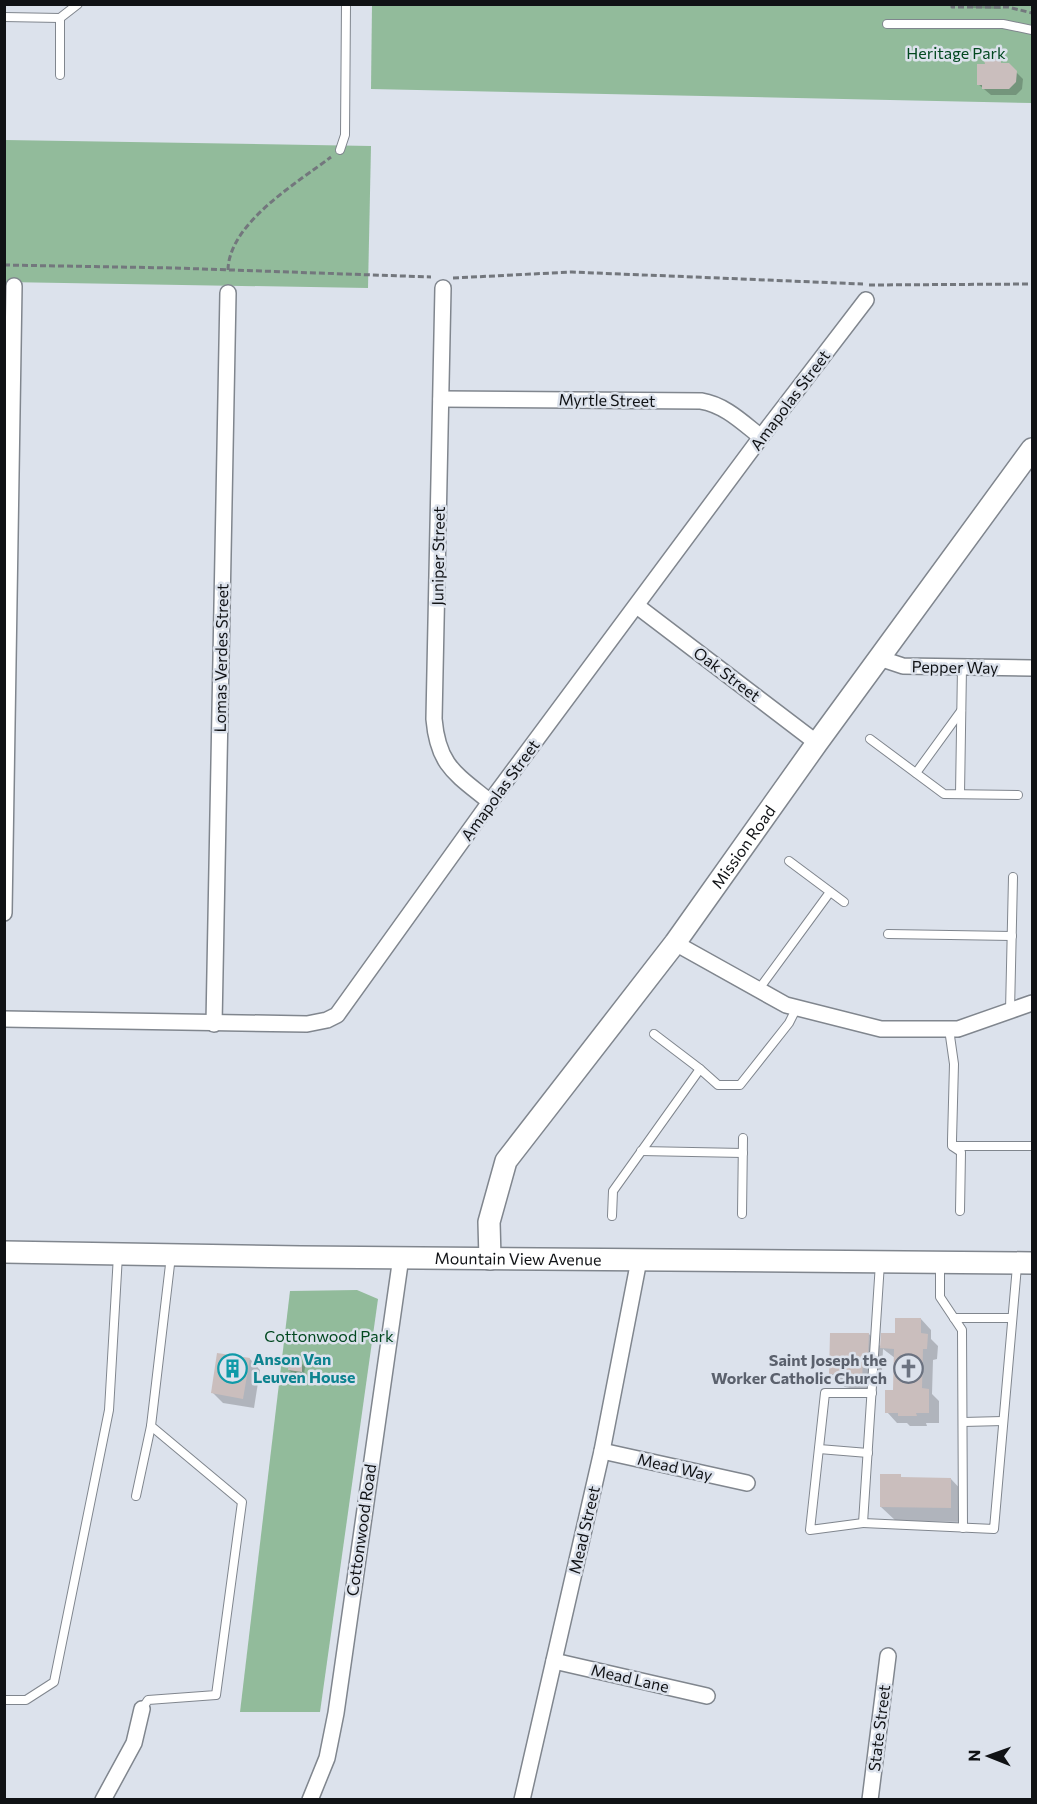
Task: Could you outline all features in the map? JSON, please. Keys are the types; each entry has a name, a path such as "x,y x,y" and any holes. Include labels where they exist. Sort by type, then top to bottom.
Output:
{"main road":[{"name":"Mission Road","path":"490,1258 489,1222 506,1161 675,943 817,742 1032,448"},
{"name":"Mountain View Avenue","path":"4,1252 1025,1263"}],"street":[{"name":"Juniper Street","path":"442,281 436,736 440,752 453,772 490,801"},
{"path":"4,914 14,286"},
{"name":"Lomas Verdes Street","path":"214,1024 228,293"},
{"name":"Amapolas Street","path":"4,1018 214,1024 307,1024 327,1020 337,1015 490,801 866,300"},
{"name":"Myrtle Street","path":"441,399 701,401 723,408 762,437"},
{"name":"Oak Street","path":"637,606 817,742"},
{"name":"Pepper Way","path":"879,658 903,666 1032,668"},
{"path":"675,943 786,1005 880,1029 958,1029 1032,1003"},
{"name":"Cottonwood Road","path":"310,1800 327,1758 336,1713 401,1257"},
{"name":"Mead Street","path":"522,1800 602,1451 639,1260"},
{"name":"Mead Way","path":"602,1451 747,1484"},
{"name":"State Street","path":"870,1800 888,1656"},
{"name":"Mead Lane","path":"554,1661 707,1696"},
{"path":"103,1800 134,1743 142,1709"}],"lane":[{"path":"4,17 60,18 78,4"},
{"path":"340,150 345,135 346,4"},
{"path":"60,18 60,75"},
{"path":"887,24 1003,24 1032,30"},
{"path":"960,794 962,667"},
{"path":"916,773 961,711"},
{"path":"870,740 944,794 1018,795"},
{"path":"789,861 844,903"},
{"path":"1010,1011 1013,877"},
{"path":"759,989 830,892"},
{"path":"888,934 1012,936"},
{"path":"654,1034 718,1085 740,1085 789,1023 797,1007"},
{"path":"950,1029 954,1064 952,1146"},
{"path":"612,1216 613,1191 700,1069"},
{"path":"742,1214 743,1138"},
{"path":"952,1146 1032,1146"},
{"path":"952,1146 961,1152 960,1211"},
{"path":"641,1151 743,1153"},
{"path":"4,1700 26,1700 54,1682 109,1410 118,1254"},
{"path":"136,1496 151,1426 171,1255"},
{"path":"862,1523 880,1261"},
{"path":"940,1262 940,1297 962,1330 963,1528"},
{"path":"872,1393 825,1393 810,1530 862,1523 994,1529 1012,1318 1025,1263"},
{"path":"954,1318 1012,1318"},
{"path":"963,1422 1003,1421"},
{"path":"142,1709 148,1701 216,1695 242,1502 151,1426"},
{"path":"819,1449 867,1453"}],"path":[{"path":"952,4 952,7 1008,7 1032,13"},
{"path":"1020,4 1020,10"},
{"path":"228,270 233,245 253,219 340,150"},
{"path":"4,265 228,270 442,281 572,272 880,285 1032,284"}],"green space":[{"name":"Heritage Park","path":"372,5 1032,5 1032,103 371,89"},
{"path":"5,140 371,146 368,288 5,282"},
{"name":"Cottonwood Park","path":"357,1290 378,1299 320,1712 240,1712 290,1291"}],"building":[{"path":"984,60 1001,60 1001,63 1009,63 1017,71 1016,82 1009,89 982,89 982,85 977,85 977,64 985,64"},
{"name":"Saint Joseph the Worker Catholic Church","path":"895,1318 921,1318 921,1333 928,1334 927,1349 923,1349 922,1388 929,1389 929,1413 916,1413 917,1416 898,1416 898,1413 885,1413 885,1390 893,1390 894,1349 880,1348 881,1333 895,1333"},
{"path":"830,1333 869,1333 868,1357 863,1357 862,1383 843,1383 844,1374 829,1374"},
{"name":"Anson Van Leuven House","path":"217,1353 250,1358 243,1399 211,1393"},
{"path":"298,1358 302,1362 302,1372 288,1370 289,1361"},
{"path":"880,1474 901,1474 901,1477 951,1478 951,1508 880,1507"}],"place":[{"name":"Anson Van Leuven House","path":"232,1368"},
{"name":"Saint Joseph the Worker Catholic Church","path":"908,1369"}]}
